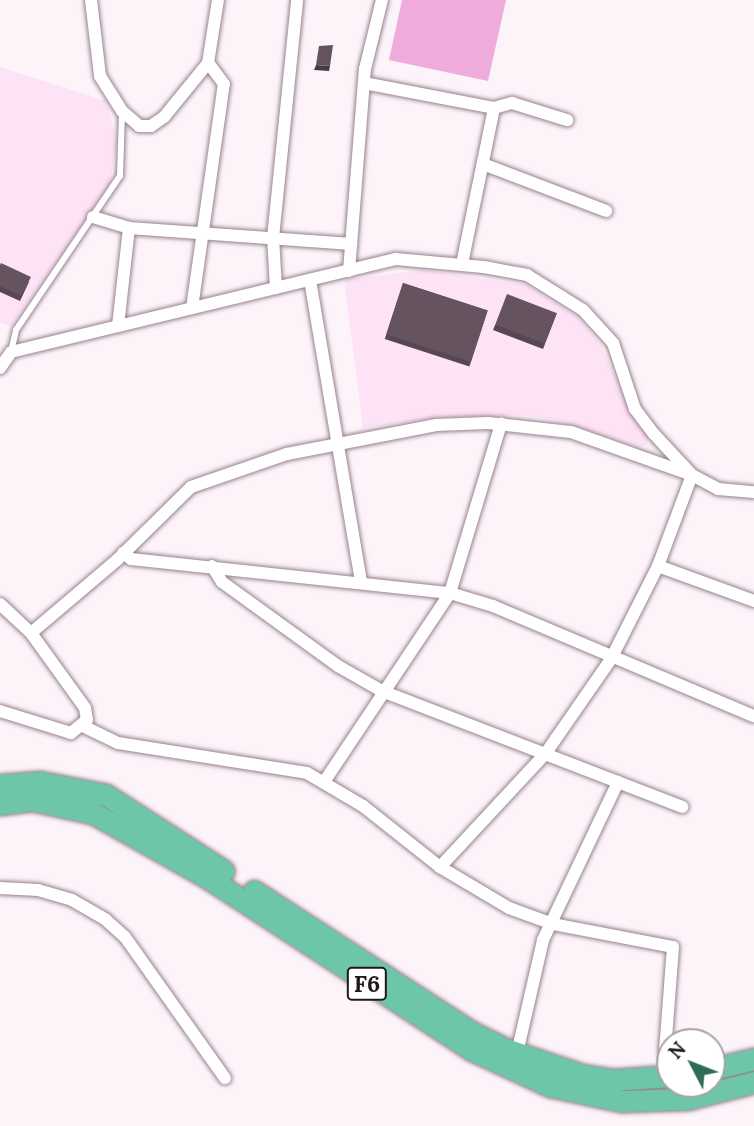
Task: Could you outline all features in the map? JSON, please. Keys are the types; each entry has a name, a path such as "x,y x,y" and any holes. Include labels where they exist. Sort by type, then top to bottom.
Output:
{"highway":[{"name":"F6","path":"0,785 40,782 106,795 473,1033 517,1053 582,1075 612,1080 656,1077"},
{"name":"F6","path":"0,804 32,800 93,813 205,876 470,1049 550,1086 622,1101 687,1098 754,1082"},
{"path":"726,1066 754,1059"}],"street":[{"path":"91,0 100,76 122,111 139,126 151,126 164,117 208,63 218,0"},
{"path":"276,288 273,238 298,0"},
{"path":"349,271 364,83 369,44 382,0"},
{"path":"192,308 206,234 224,84 208,63"},
{"path":"364,83 494,107 512,103 567,120"},
{"path":"462,264 494,107"},
{"path":"483,164 606,211"},
{"path":"93,217 129,228 351,244"},
{"path":"118,326 129,228"},
{"path":"0,368 11,352 397,259 462,264 527,275 583,310 613,343 635,409 692,475"},
{"path":"310,280 361,581"},
{"path":"324,782 382,691 450,593 501,424"},
{"path":"31,633 123,553 191,487 287,454 337,443 436,425 501,424 571,432 692,475 718,489 754,492"},
{"path":"440,867 546,753 611,659 657,566 692,475"},
{"path":"123,553 131,559 361,581 450,593 493,606 611,659 753,714"},
{"path":"212,566 222,582 338,666 382,691 682,807"},
{"path":"657,566 754,601"},
{"path":"0,604 31,633 85,708 83,726"},
{"path":"0,712 63,732 83,726 118,744 292,769 324,782 363,806 440,867 509,908 553,924 673,947 667,1028"},
{"path":"517,1053 543,940 553,924 618,782"},
{"path":"0,888 38,890 72,900 106,920 125,937 225,1078"}],"lane":[{"path":"11,352 16,330 121,176 122,111"}],"shaded area":[{"path":"402,0 506,0 488,81 389,60"},
{"path":"0,67 106,101 117,141 110,184 11,326 0,323"},
{"path":"423,270 526,285 577,317 601,345 629,407 649,438 646,445 638,447 557,420 520,415 440,417 363,428 344,280"}],"building":[{"path":"333,45 330,66 316,65 319,46"},
{"path":"1,263 31,277 21,296 0,286"},
{"path":"403,283 488,311 471,362 386,334"},
{"path":"507,294 556,313 545,344 495,325"}]}
